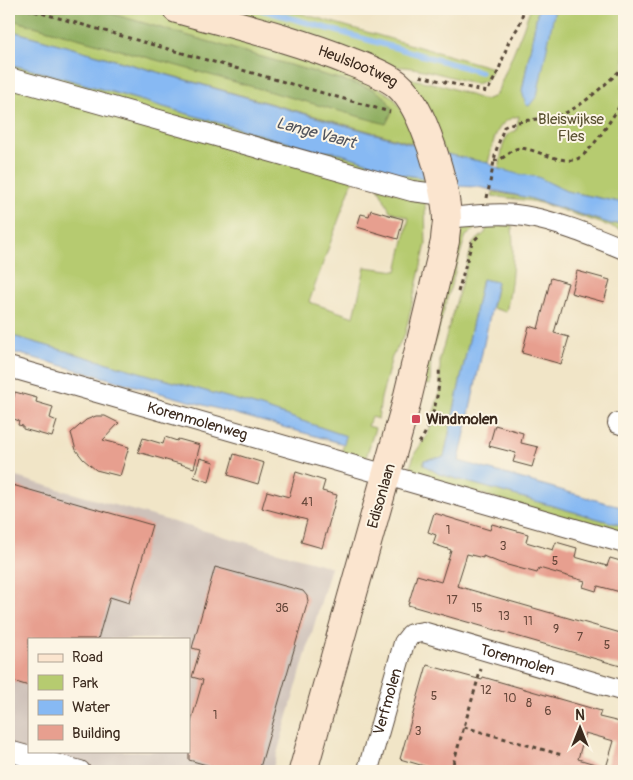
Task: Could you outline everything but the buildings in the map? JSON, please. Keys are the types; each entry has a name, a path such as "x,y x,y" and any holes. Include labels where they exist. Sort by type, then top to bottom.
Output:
{"street":[{"name":"Heulslootweg","path":"177,9 325,51 366,68 398,85 410,100 427,131 445,207"},
{"path":"9,78 412,191 445,207 488,216 523,216 552,222 624,248"},
{"name":"Edisonlaan","path":"303,771 387,475 438,273 444,241 445,207"},
{"name":"Korenmolenweg","path":"9,366 387,475"},
{"path":"387,475 624,543"},
{"name":"Torenmolen","path":"411,634 423,632 624,691"},
{"name":"Verfmolen","path":"369,771 404,643 411,634"},
{"path":"20,759 80,771"}],"path":[{"path":"27,9 391,112"},
{"path":"413,74 487,92 498,72 509,41 519,26 524,9"},
{"path":"456,301 472,242 485,231 491,201 488,194 494,160 504,127 516,121 555,116 566,112 587,99 624,67"},
{"path":"494,160 499,160 515,149 522,148 575,160 587,153 624,99"},
{"path":"416,448 425,435 434,406 439,386 438,363"},
{"path":"451,771 486,651"},
{"path":"464,727 562,754"}],"shaded area":[{"path":"9,475 331,567 272,771 9,771"}],"green space":[{"path":"9,9 95,9 373,89 385,97 393,110 386,124 9,19"},
{"path":"95,9 148,9 296,51 371,83 394,98 421,141 411,143 9,30 9,19 386,123 373,89"},
{"path":"211,9 286,9 493,68 485,81 476,84 417,69 405,67 386,68"},
{"name":"Bleiswijkse Fles","path":"530,9 538,9 522,91 524,96 545,9 624,9 624,203 566,191 552,184 499,169 505,140 507,136 516,131 519,116 504,122 496,134 488,163 446,154 407,78 445,86 484,100 493,97 497,93"},
{"path":"9,64 317,151 335,152 373,164 380,171 424,178 425,190 9,73"},
{"path":"9,83 353,180 309,302 354,317 365,267 397,271 409,218 390,211 378,187 425,201 426,244 405,334 392,357 381,398 378,419 371,417 368,426 375,428 365,461 341,454 346,436 258,406 9,335"},
{"path":"493,192 529,198 611,224 624,223 624,231 544,204 492,196"},
{"path":"477,223 477,227 465,237 431,355 430,385 420,383 459,227"},
{"path":"488,225 512,225 512,268 506,312 492,308 497,282 482,279 444,457 424,460 424,465 439,474 624,526 624,535 408,473 415,453 427,436 431,425 436,426 438,417 433,415 442,385 440,384 440,358 473,243 485,233"}],"water":[{"path":"538,9 555,9 537,96 529,106 526,105 522,91"},
{"name":"Lange Vaart","path":"9,30 446,154 488,163 499,169 538,177 566,191 624,203 624,223 611,224 529,198 478,187 454,186 424,178 380,171 373,164 335,152 317,151 9,64"},
{"path":"482,279 497,282 459,461 624,508 624,526 439,474 424,465 424,460 444,457"},
{"path":"9,335 258,406 346,436 344,444 9,351"}],"waterway":[{"path":"259,9 481,72"}],"place":[{"name":"Windmolen","path":"416,419"}]}
